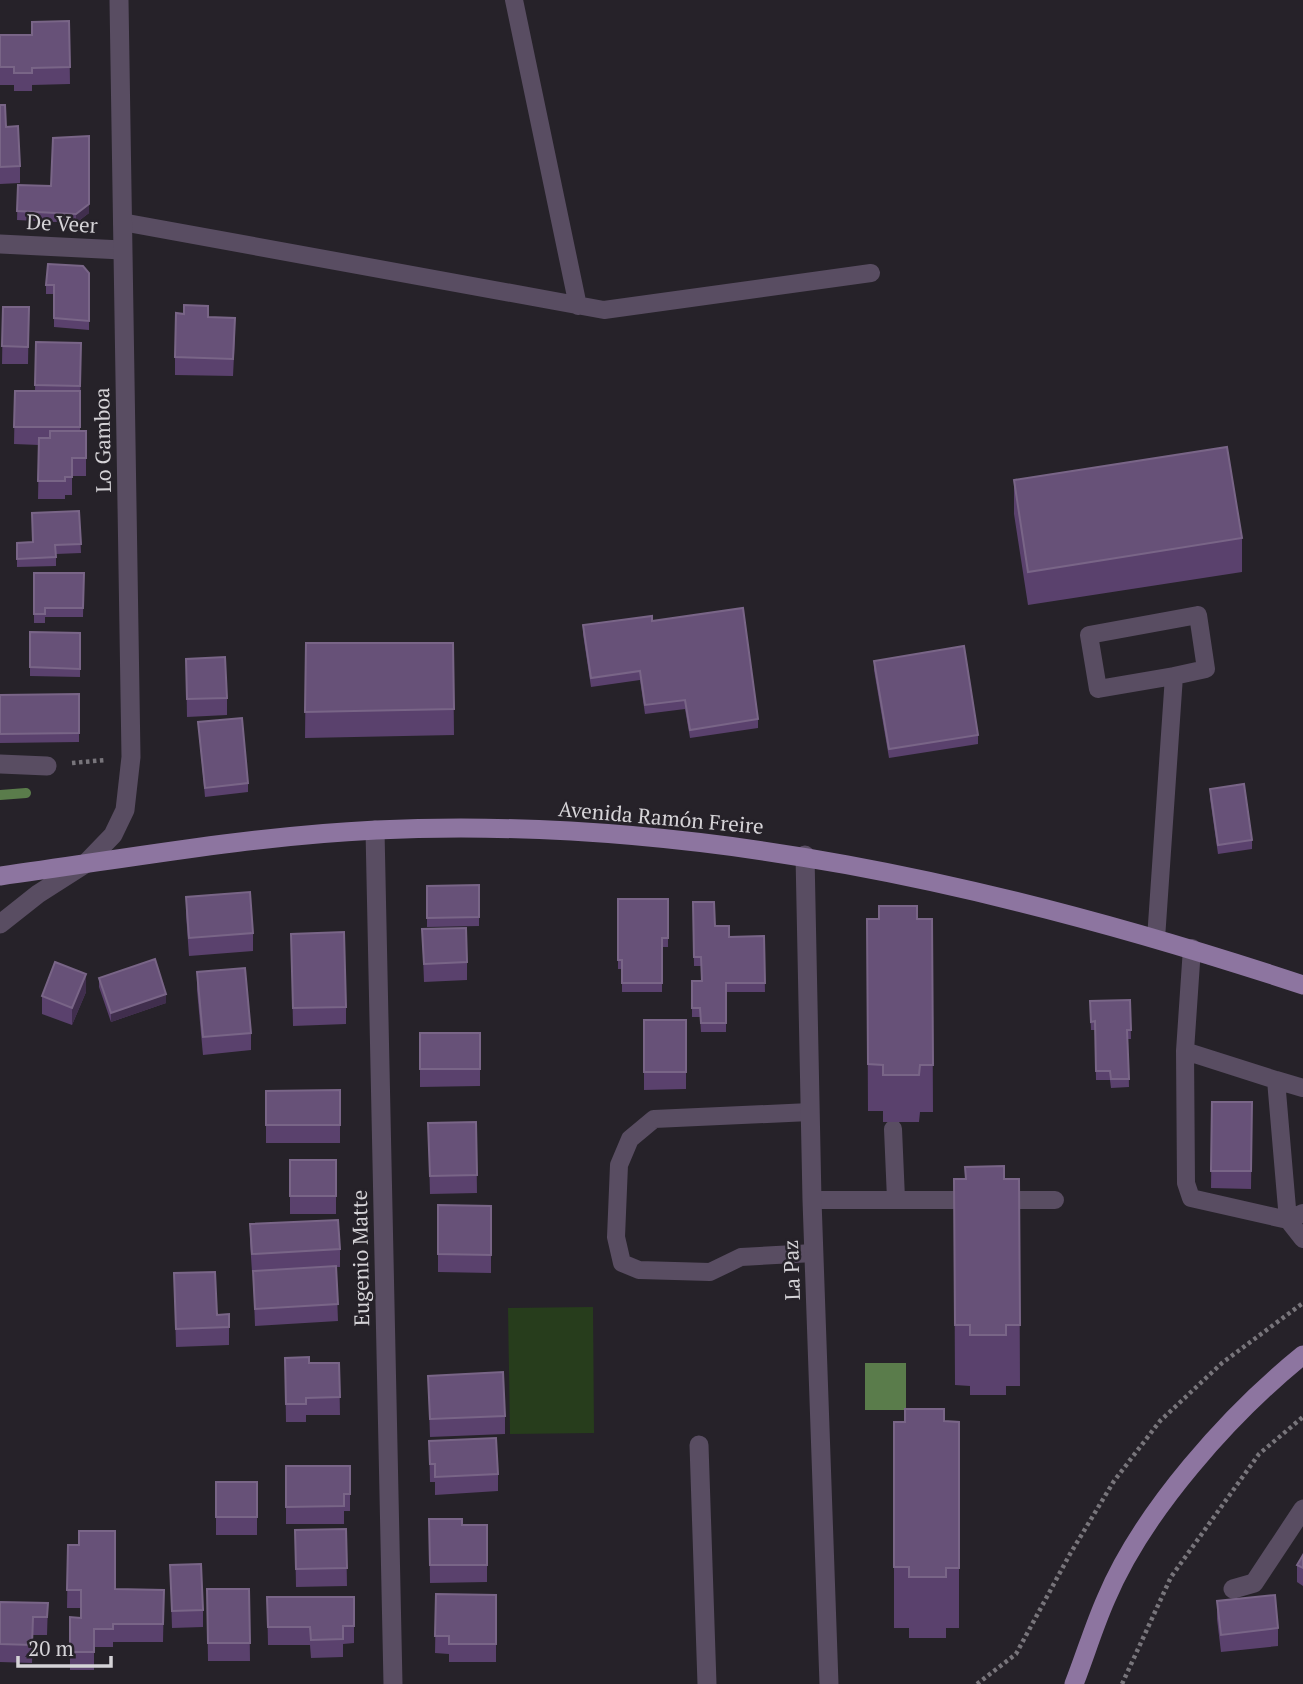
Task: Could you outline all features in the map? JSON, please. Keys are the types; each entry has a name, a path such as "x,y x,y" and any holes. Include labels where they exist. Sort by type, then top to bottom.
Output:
{"main road":[{"name":"Avenida Ramón Freire","path":"0,876 227,843 375,830 480,828 583,831 699,840 806,855 1029,903 1192,948 1303,985"},
{"path":"1074,1684 1106,1597 1146,1526 1208,1447 1274,1379 1303,1355"}],"street":[{"name":"Lo Gamboa","path":"0,925 38,894 85,864 113,835 125,810 131,757 119,0"},
{"name":"De Veer","path":"0,244 122,250"},
{"path":"0,764 47,766"},
{"name":"Eugenio Matte","path":"375,830 393,1684"},
{"name":"La Paz","path":"806,855 812,1200 828,1684"},
{"path":"699,1445 707,1684"},
{"path":"1233,1589 1254,1583 1303,1509"}],"lane":[{"path":"514,0 578,306"},
{"path":"122,222 604,310 870,273"},
{"path":"1198,615 1206,669 1174,676 1098,689 1089,635 1198,615"},
{"path":"1156,939 1174,676"},
{"path":"1192,948 1185,1051 1186,1183 1191,1198 1295,1216"},
{"path":"1185,1051 1303,1088"},
{"path":"1276,1080 1295,1216 1303,1240"},
{"path":"810,1112 654,1119 630,1139 619,1165 616,1237 622,1264 639,1270 710,1272 741,1257 814,1253"},
{"path":"893,1129 896,1199"},
{"path":"812,1200 1055,1200"}],"path":[{"path":"47,766 131,757"},
{"path":"977,1684 1016,1654 1070,1554 1114,1481 1160,1421 1222,1363 1303,1303"},
{"path":"1122,1684 1171,1577 1259,1454 1303,1417"}],"shaded area":[{"path":"593,1307 594,1433 510,1434 508,1308"},
{"path":"865,1363 906,1363 906,1410 865,1410"}],"building":[{"path":"69,21 70,67 32,68 32,73 14,73 14,67 0,67 0,35 32,35 32,22"},
{"path":"0,105 5,105 6,127 18,126 20,166 0,167"},
{"path":"89,136 89,204 76,214 17,211 18,185 51,186 53,138"},
{"path":"48,264 83,266 89,273 89,321 54,318 54,285 46,285"},
{"path":"184,305 208,306 208,317 235,318 233,359 175,357 176,313 184,314"},
{"path":"3,307 29,307 28,347 2,346"},
{"path":"36,342 81,343 80,386 35,385"},
{"path":"15,391 80,391 80,427 14,427"},
{"path":"50,431 86,431 86,458 72,458 72,477 65,477 65,481 38,481 39,438 50,438"},
{"path":"1227,447 1242,538 1028,572 1014,480"},
{"path":"79,511 81,544 55,545 56,557 17,559 17,543 33,542 32,513"},
{"path":"34,573 84,573 83,608 45,608 45,614 34,614"},
{"path":"743,608 758,719 690,730 685,700 645,705 640,671 591,678 583,625 652,616 652,621"},
{"path":"30,632 80,633 80,669 30,667"},
{"path":"306,643 453,643 454,709 305,712"},
{"path":"964,646 978,735 889,749 874,661"},
{"path":"225,657 227,698 187,699 186,659"},
{"path":"79,694 79,733 0,734 0,695"},
{"path":"242,718 248,783 205,788 198,722"},
{"path":"1244,784 1252,840 1218,845 1210,789"},
{"path":"479,885 479,917 427,918 427,886"},
{"path":"250,892 253,933 189,938 186,897"},
{"path":"618,899 668,899 668,938 662,938 662,983 622,983 622,960 618,960"},
{"path":"693,902 714,902 715,926 729,926 729,937 764,936 765,983 726,983 726,1023 701,1023 700,1008 692,1008 692,981 702,981 701,957 694,957"},
{"path":"879,906 917,906 917,919 932,919 933,1065 920,1065 919,1075 883,1075 883,1065 868,1064 867,919 879,919"},
{"path":"466,928 467,962 424,964 422,929"},
{"path":"344,932 346,1007 293,1008 291,934"},
{"path":"155,959 166,994 111,1013 99,978"},
{"path":"55,962 86,974 72,1008 42,996"},
{"path":"245,968 251,1033 203,1037 197,972"},
{"path":"1130,1000 1131,1030 1127,1030 1129,1079 1111,1079 1110,1071 1096,1071 1095,1021 1091,1022 1090,1001"},
{"path":"644,1020 686,1020 686,1072 644,1072"},
{"path":"420,1033 480,1033 480,1069 420,1069"},
{"path":"340,1090 340,1125 266,1125 266,1091"},
{"path":"1212,1102 1252,1102 1251,1171 1211,1171"},
{"path":"476,1122 477,1175 430,1176 428,1123"},
{"path":"290,1160 336,1160 336,1196 290,1196"},
{"path":"1004,1166 1004,1179 1019,1179 1020,1325 1006,1325 1006,1335 970,1335 970,1325 955,1325 954,1179 966,1179 965,1167"},
{"path":"438,1205 491,1206 491,1255 438,1254"},
{"path":"338,1220 340,1249 252,1254 250,1224"},
{"path":"336,1266 338,1304 255,1309 253,1271"},
{"path":"215,1272 217,1315 229,1314 229,1327 176,1329 174,1273"},
{"path":"309,1357 309,1363 339,1363 340,1397 306,1398 306,1404 286,1404 285,1358"},
{"path":"503,1372 505,1416 430,1419 428,1376"},
{"path":"905,1409 944,1409 944,1421 959,1422 959,1568 946,1568 946,1577 909,1577 909,1567 894,1567 894,1422 905,1422"},
{"path":"496,1438 498,1474 435,1477 435,1464 430,1464 429,1441"},
{"path":"286,1466 350,1466 350,1494 344,1494 344,1506 286,1507"},
{"path":"216,1482 257,1482 257,1517 216,1517"},
{"path":"429,1519 462,1519 462,1525 487,1525 487,1565 430,1565"},
{"path":"346,1529 347,1568 296,1569 295,1530"},
{"path":"79,1531 115,1531 115,1589 164,1590 163,1624 113,1624 113,1629 94,1629 94,1652 70,1652 70,1617 81,1618 81,1590 67,1590 68,1545 79,1545"},
{"path":"1303,1555 1303,1568 1297,1565"},
{"path":"201,1564 203,1610 172,1611 170,1565"},
{"path":"207,1589 249,1589 250,1643 208,1643"},
{"path":"436,1594 496,1595 496,1644 449,1644 449,1636 435,1636"},
{"path":"1275,1595 1278,1628 1221,1635 1217,1601"},
{"path":"267,1597 354,1597 354,1626 343,1626 343,1639 311,1640 310,1627 268,1627"},
{"path":"0,1602 48,1603 47,1617 33,1617 32,1645 0,1644"}],"waterway":[{"path":"0,795 26,793"}]}
